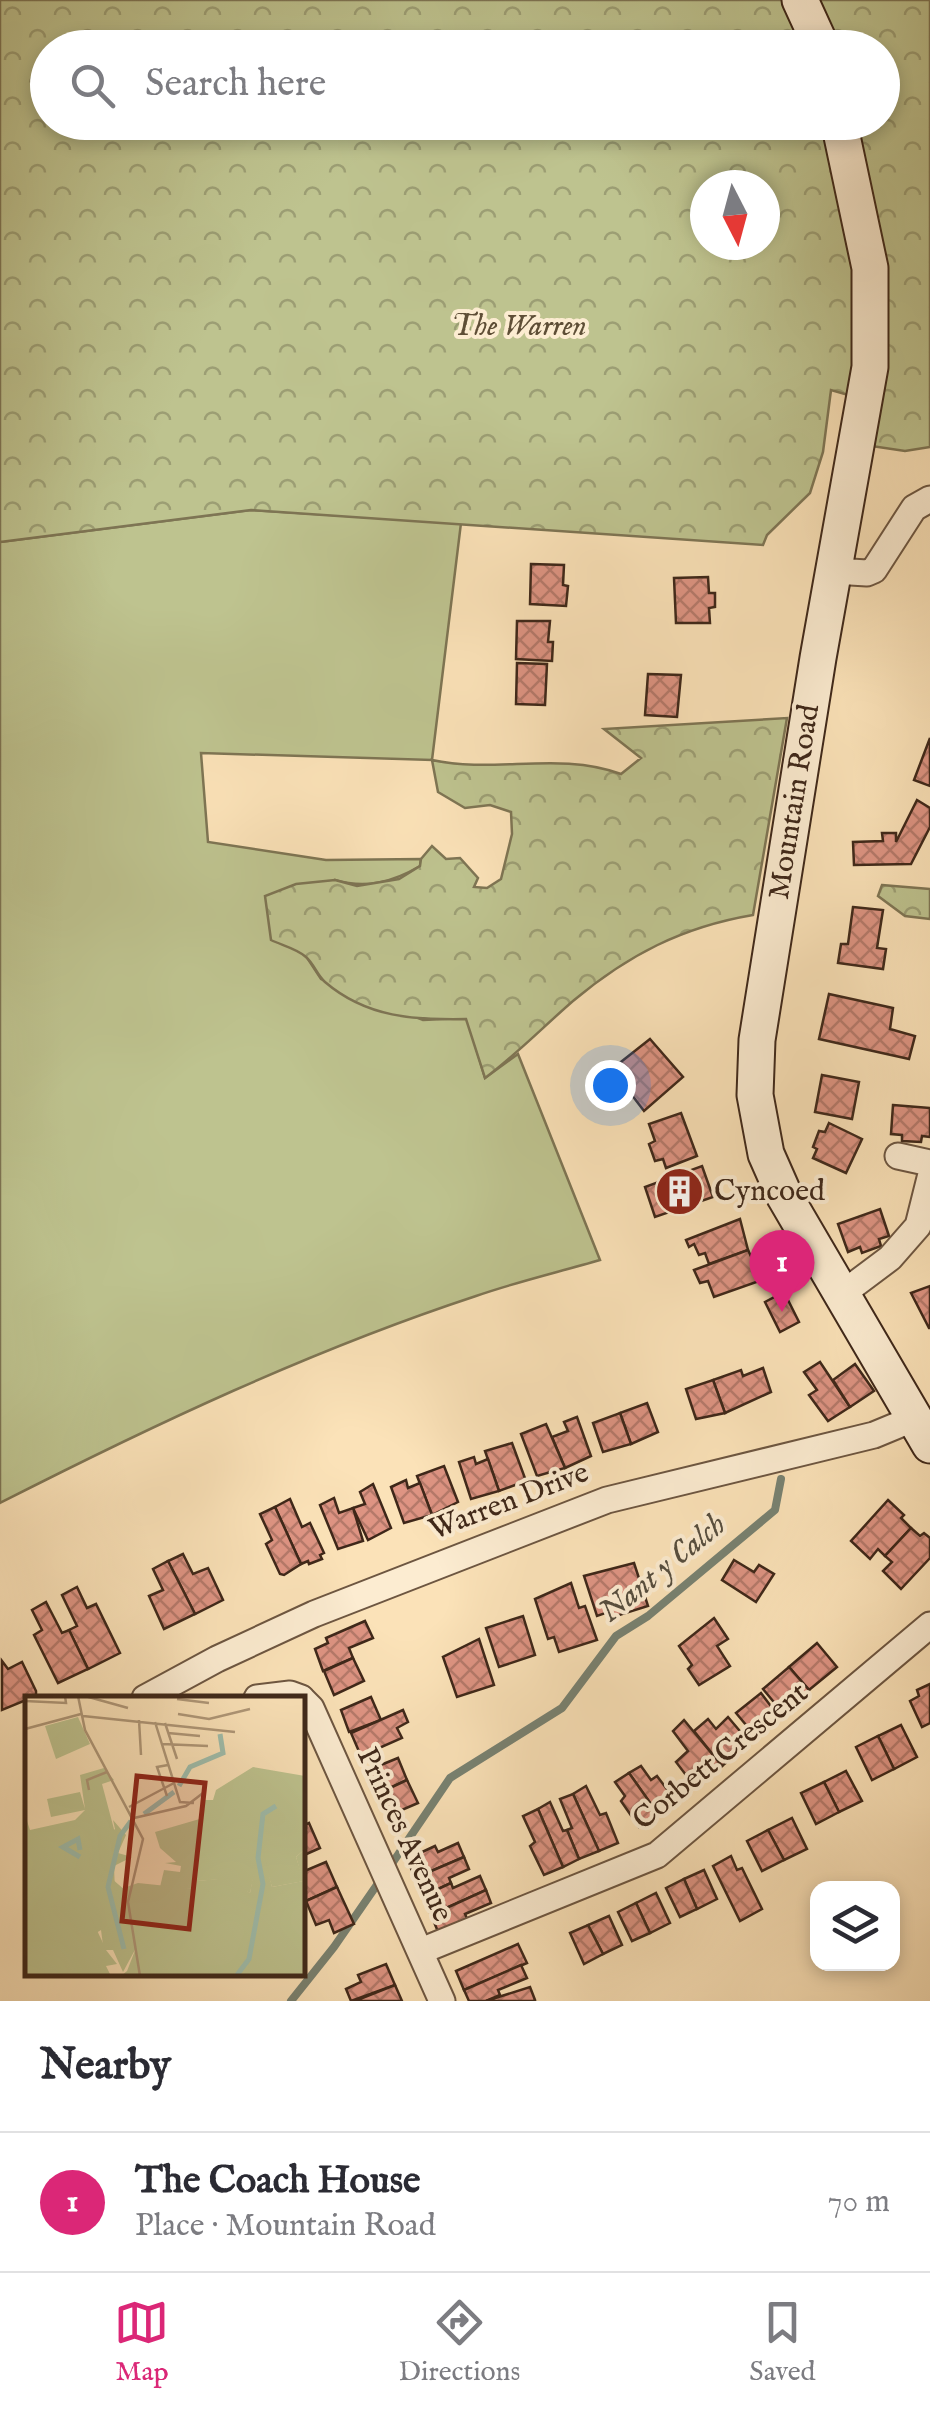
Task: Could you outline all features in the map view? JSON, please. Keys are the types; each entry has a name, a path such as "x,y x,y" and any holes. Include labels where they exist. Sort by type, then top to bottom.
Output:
{"main road":[{"path":"800,0 814,30"},
{"name":"Mountain Road","path":"842,140 870,268 867,397 834,571 757,1040 755,1095 766,1154 785,1197 922,1431"}],"street":[{"path":"834,571 874,570 914,508 930,499"},
{"path":"898,1156 930,1163"},
{"path":"842,1294 890,1258 918,1226 930,1178"},
{"name":"Warren Drive","path":"149,1696 314,1614 607,1500 874,1436 922,1431"},
{"name":"Corbett Crescent","path":"422,1951 656,1855 930,1625"},
{"name":"Princes Avenue","path":"305,1702 442,2001"}],"green space":[{"name":"The Warren","path":"0,0 930,0 930,447 905,451 858,444 866,400 831,390 823,452 810,493 767,535 763,545 251,510 0,542"},
{"path":"251,510 461,523 432,760 201,753 208,842 326,860 421,859 420,866 389,880 358,884 335,880 306,956 321,979 423,1020 467,1018 485,1078 518,1054 600,1260 491,1291 354,1340 175,1417 0,1503 0,542"},
{"path":"787,718 753,915 679,935 635,957 573,1001 485,1078 466,1019 428,1019 375,1010 325,982 303,954 271,940 265,896 296,884 335,880 357,886 399,879 420,866 432,846 446,859 460,858 478,878 474,887 487,888 501,879 512,834 511,812 490,805 465,808 438,792 432,760 479,765 574,764 621,774 641,758 604,729"},
{"path":"882,885 930,889 930,919 905,916 878,896"}],"building":[{"path":"531,564 564,565 566,606 530,604"},
{"path":"708,577 709,593 715,593 715,607 709,608 710,623 676,623 674,578"},
{"path":"517,621 550,621 548,642 553,642 552,661 516,659"},
{"path":"517,663 547,664 545,705 516,704"},
{"path":"648,674 681,675 677,717 645,715"},
{"path":"930,738 930,786 914,780"},
{"path":"917,800 930,808 930,827 911,864 854,865 853,842 883,841 882,833 896,833 896,842"},
{"path":"853,907 883,910 877,948 886,949 883,969 838,963 841,944 848,944"},
{"path":"829,994 893,1008 890,1029 915,1036 909,1059 819,1039"},
{"path":"650,1039 683,1077 644,1111 612,1069"},
{"path":"822,1075 859,1082 852,1119 815,1112"},
{"path":"893,1105 930,1108 930,1137 922,1136 921,1142 902,1141 902,1135 891,1134"},
{"path":"681,1113 697,1156 666,1168 663,1159 655,1161 649,1144 655,1141 649,1124"},
{"path":"829,1123 862,1139 846,1173 813,1158 819,1131 825,1132"},
{"name":"Cyncoed","path":"702,1166 713,1197 655,1217 645,1187"},
{"path":"880,1209 889,1236 879,1239 881,1246 862,1253 860,1247 848,1252 838,1224"},
{"path":"740,1219 748,1250 709,1264 705,1253 699,1255 694,1244 689,1247 686,1240"},
{"path":"748,1250 762,1280 714,1297 708,1281 700,1283 694,1270"},
{"path":"930,1286 930,1328 929,1328 911,1293"},
{"path":"784,1292 799,1322 780,1332 765,1302"},
{"path":"820,1362 850,1407 828,1421 809,1395 817,1390 804,1372"},
{"path":"855,1364 874,1391 850,1407 833,1380"},
{"path":"763,1368 771,1392 725,1413 713,1380 741,1370 743,1376"},
{"path":"713,1380 725,1413 696,1419 686,1389"},
{"path":"647,1403 658,1432 631,1444 620,1413"},
{"path":"620,1413 631,1444 603,1452 593,1423"},
{"path":"577,1417 591,1456 565,1468 552,1437 568,1431 564,1422"},
{"path":"546,1424 565,1468 537,1476 521,1434"},
{"path":"512,1443 526,1481 499,1491 485,1451"},
{"path":"474,1457 476,1464 488,1459 499,1491 471,1499 459,1462"},
{"path":"444,1466 458,1502 432,1515 417,1476"},
{"path":"406,1480 408,1488 420,1483 432,1515 404,1523 391,1487"},
{"path":"373,1484 391,1528 368,1540 353,1508 365,1504 360,1492"},
{"path":"334,1498 339,1513 353,1508 363,1541 338,1549 320,1505"},
{"path":"290,1499 302,1527 310,1523 324,1553 320,1555 322,1559 301,1564 275,1507"},
{"path":"888,1500 911,1528 885,1556 878,1549 870,1559 851,1541"},
{"path":"275,1507 301,1564 284,1575 266,1544 272,1540 260,1514"},
{"path":"911,1528 930,1538 930,1558 901,1589 883,1571 892,1562 885,1556"},
{"path":"183,1554 193,1574 208,1568 223,1600 195,1614 168,1561"},
{"path":"734,1560 754,1572 759,1565 774,1574 756,1602 722,1580"},
{"path":"168,1561 195,1614 164,1629 149,1596 163,1590 153,1569"},
{"path":"634,1563 648,1606 613,1617 611,1611 597,1616 584,1576"},
{"path":"571,1583 579,1608 585,1606 597,1640 559,1652 554,1637 548,1639 535,1599"},
{"path":"77,1587 87,1608 96,1604 120,1653 88,1669 69,1630 77,1626 62,1595"},
{"path":"46,1602 62,1633 69,1630 88,1669 58,1683 34,1635 42,1630 32,1610"},
{"path":"523,1616 535,1655 499,1667 486,1628"},
{"path":"714,1618 728,1639 717,1646 730,1666 699,1685 679,1646"},
{"path":"365,1621 373,1638 349,1648 353,1658 323,1671 315,1649 328,1643 326,1638"},
{"path":"479,1639 494,1685 457,1697 443,1657"},
{"path":"817,1643 837,1667 809,1690 789,1667"},
{"path":"353,1658 364,1681 334,1695 324,1671"},
{"path":"2,1661 8,1669 22,1662 36,1696 25,1696 25,1701 2,1710"},
{"path":"789,1667 809,1690 783,1713 763,1689"},
{"path":"930,1684 930,1723 922,1727 910,1701 919,1696 917,1690"},
{"path":"761,1693 773,1709 764,1717 771,1727 757,1738 736,1713"},
{"path":"371,1697 381,1720 349,1732 341,1710"},
{"path":"403,1710 408,1722 397,1728 402,1738 361,1756 351,1733"},
{"path":"728,1717 750,1743 722,1766 694,1731 708,1719 716,1729"},
{"path":"684,1720 722,1766 696,1788 676,1762 688,1751 673,1731"},
{"path":"901,1725 917,1757 894,1769 878,1736"},
{"path":"878,1736 894,1769 872,1780 856,1747"},
{"path":"398,1758 407,1780 377,1794 366,1771"},
{"path":"641,1766 651,1780 657,1776 675,1800 658,1814 629,1773"},
{"path":"846,1771 862,1801 839,1812 824,1782"},
{"path":"629,1773 658,1814 639,1827 621,1801 625,1796 615,1782"},
{"path":"407,1780 418,1803 388,1816 377,1794"},
{"path":"824,1782 839,1812 816,1824 801,1793"},
{"path":"586,1786 600,1815 606,1813 618,1843 599,1851 573,1794"},
{"path":"573,1794 599,1851 579,1859 560,1799"},
{"path":"550,1802 579,1859 563,1867 538,1809"},
{"path":"538,1809 563,1867 544,1875 530,1846 535,1842 523,1816"},
{"path":"792,1818 807,1849 784,1860 768,1830"},
{"path":"309,1823 320,1848 305,1855 305,1825"},
{"path":"768,1830 784,1860 762,1871 747,1841"},
{"path":"458,1843 464,1857 415,1878 407,1859 435,1846 438,1852"},
{"path":"731,1856 737,1870 742,1868 762,1909 740,1921 713,1866"},
{"path":"464,1857 469,1869 423,1896 415,1878"},
{"path":"326,1862 337,1887 306,1901 305,1871"},
{"path":"704,1870 717,1899 697,1909 684,1879"},
{"path":"480,1876 486,1890 431,1915 423,1896"},
{"path":"684,1879 697,1909 680,1917 666,1888"},
{"path":"337,1887 354,1924 334,1933 329,1920 316,1925 306,1901"},
{"path":"486,1890 491,1903 465,1914 468,1921 439,1934 431,1915"},
{"path":"656,1893 670,1923 650,1933 636,1903"},
{"path":"636,1903 650,1933 632,1941 618,1912"},
{"path":"609,1916 622,1945 603,1954 588,1925"},
{"path":"588,1925 603,1954 584,1964 570,1933"},
{"path":"518,1944 527,1963 464,1990 456,1971"},
{"path":"386,1964 395,1985 351,2001 346,1989 361,1982 358,1975"},
{"path":"521,1965 527,1978 498,1990 500,1995 486,2001 469,2001 464,1990"},
{"path":"395,1985 402,2001 355,2001"},
{"path":"530,1987 533,2001 486,2001"}],"waterway":[{"name":"Nant y Calch","path":"389,1868 450,1778 562,1708 616,1636 648,1616 775,1510 781,1479"},
{"name":"Nant y Calch","path":"291,2001 381,1879"}],"place":[{"name":"Cyncoed","path":"679,1192"},
{"name":"The Coach House","path":"782,1312"}]}
